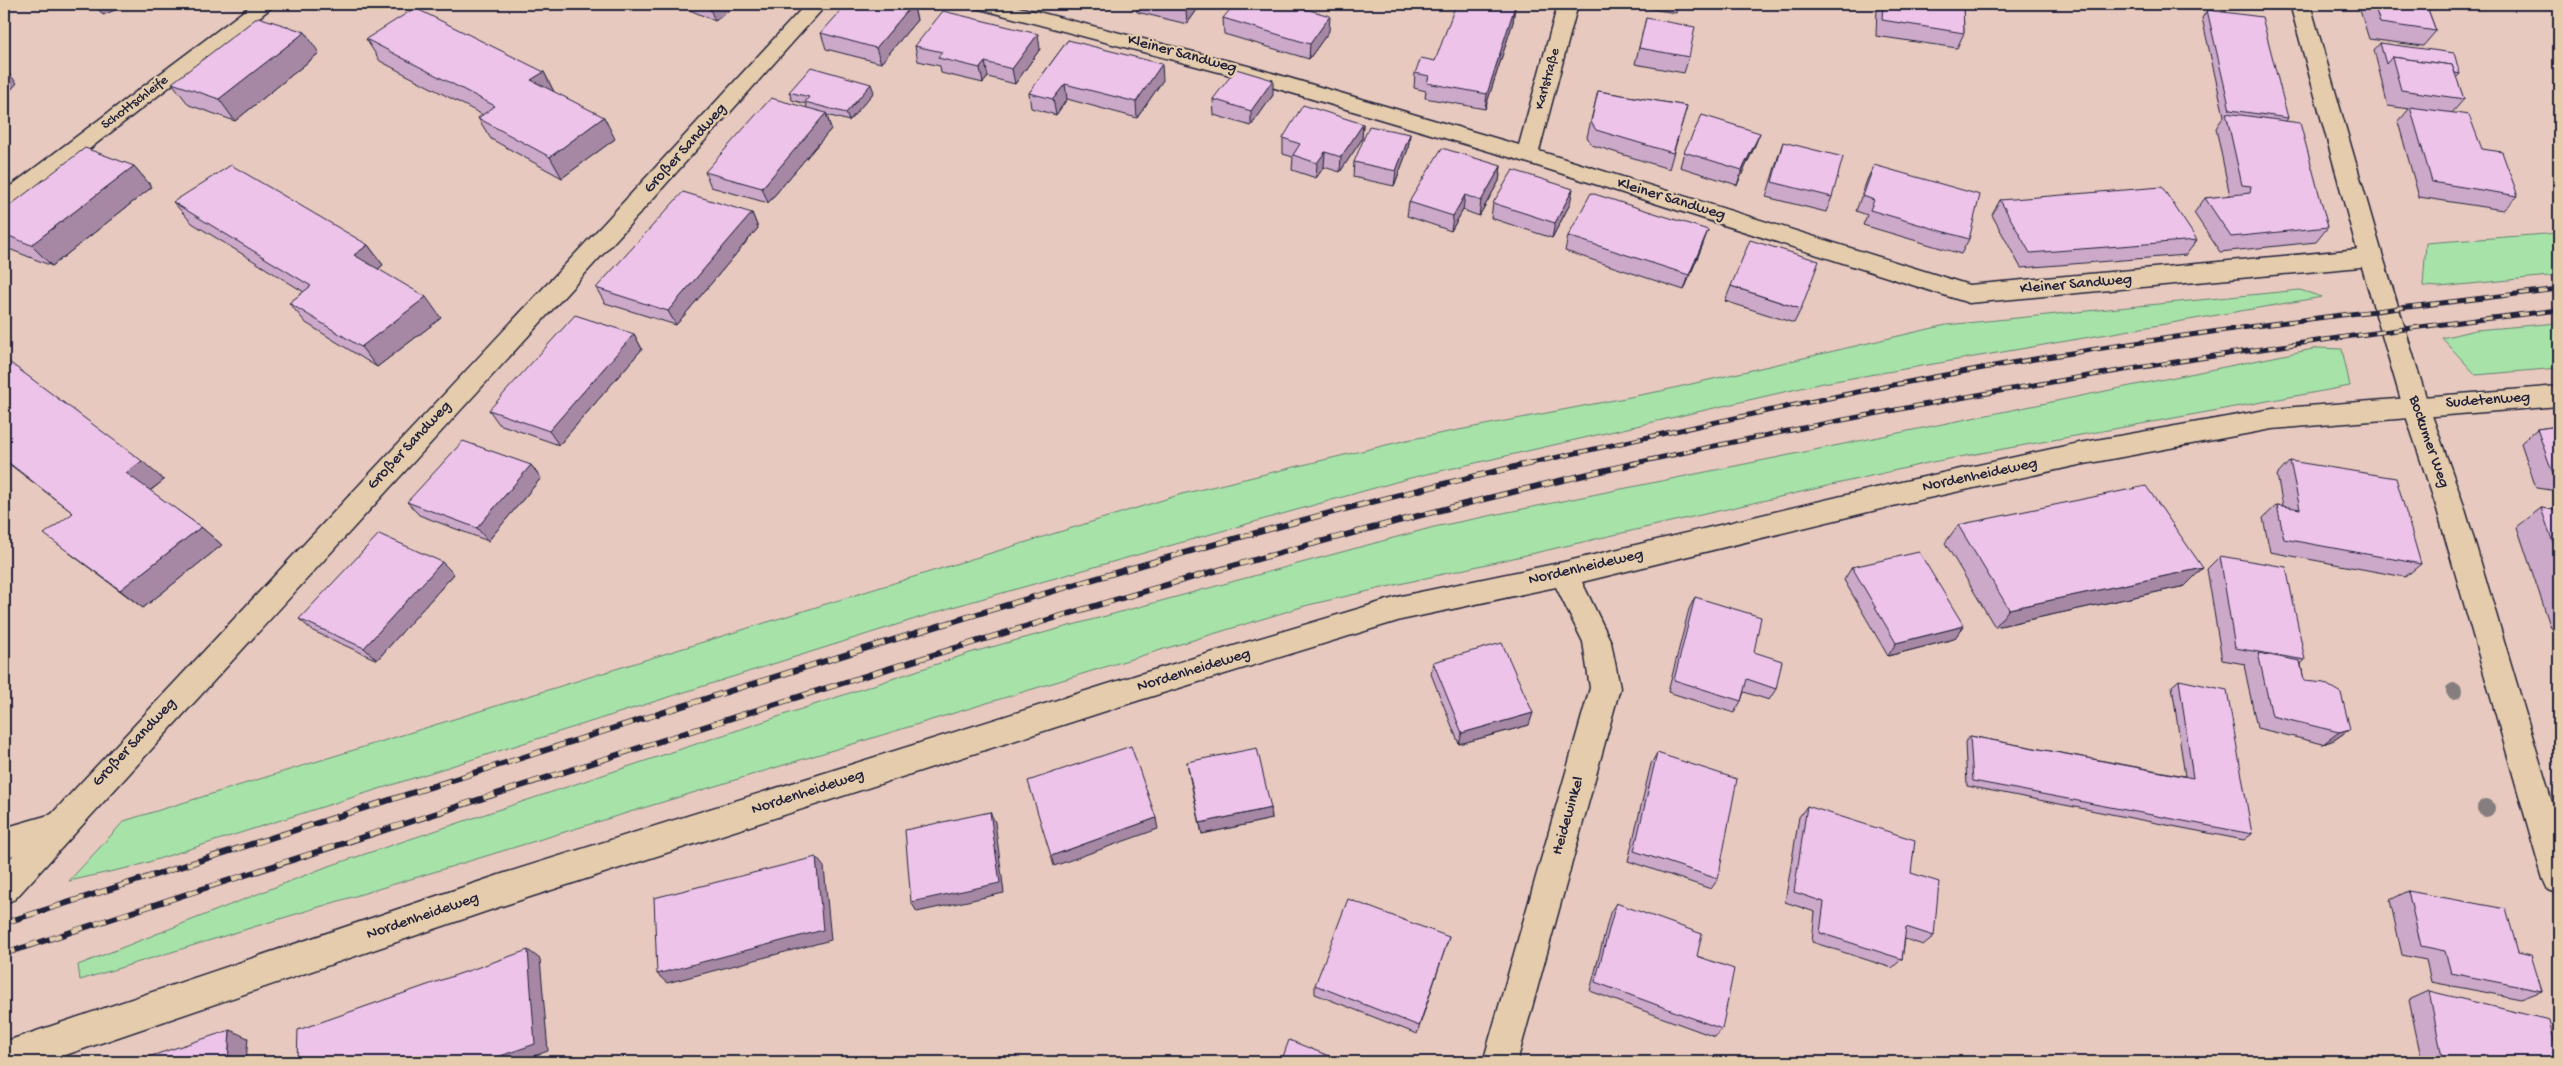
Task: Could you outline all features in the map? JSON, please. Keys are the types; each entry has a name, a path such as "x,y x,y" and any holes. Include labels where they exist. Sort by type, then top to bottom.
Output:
{"street":[{"name":"Schottschleife","path":"4,203 266,4"},
{"name":"Großer Sandweg","path":"4,888 59,826 692,142 816,4"},
{"name":"Kleiner Sandweg","path":"983,4 1240,71 1527,155 1969,294 2371,257"},
{"name":"Karlstraße","path":"1527,155 1568,4"},
{"name":"Bockumer Weg","path":"2300,4 2371,257 2416,407 2450,506 2559,879"},
{"name":"Sudetenweg","path":"2416,407 2559,396"},
{"name":"Nordenheideweg","path":"4,1059 502,890 1140,687 1401,608 1564,574 1901,493 2079,454 2272,418 2416,407"},
{"name":"Heidewinkel","path":"1500,1062 1605,688 1597,642 1564,574"},
{"path":"4,843 59,826"}],"green space":[{"path":"2559,233 2559,275 2440,287 2423,286 2426,243"},
{"path":"2300,290 2322,297 1823,383 1410,478 956,606 136,866 69,881 124,821 1182,494 1407,440 1661,391 1946,325"},
{"path":"2559,323 2559,368 2476,375 2442,338 2475,330"},
{"path":"2318,348 2342,349 2350,386 1932,462 1308,605 80,980 78,965 326,867 973,652 1434,527"}],"building":[{"path":"847,4 913,4 876,48 821,33"},
{"path":"1165,4 1189,4 1186,9"},
{"path":"1235,4 1288,4 1330,16 1310,44 1223,18"},
{"path":"1456,4 1515,6 1487,94 1427,83 1429,76 1415,73 1421,58 1435,61"},
{"path":"1883,4 1963,4 1964,33 1882,20"},
{"path":"2374,4 2426,4 2436,31 2380,23"},
{"path":"415,8 544,72 531,80 604,117 550,157 478,118 495,106 366,39"},
{"path":"2207,10 2262,17 2288,118 2230,110"},
{"path":"943,11 1038,34 1012,69 985,62 980,68 938,58 942,52 915,46"},
{"path":"258,17 305,32 219,99 172,83"},
{"path":"1646,18 1695,27 1689,57 1639,48"},
{"path":"1068,40 1162,64 1136,102 1065,84 1053,99 1029,93"},
{"path":"2380,43 2454,53 2460,74 2455,73 2452,65 2392,57 2386,64"},
{"path":"2392,57 2452,65 2464,99 2401,90"},
{"path":"811,67 871,84 846,113 805,102 809,97 789,92"},
{"path":"1236,69 1273,80 1251,111 1213,99"},
{"path":"1598,91 1687,106 1673,153 1596,130 1591,122"},
{"path":"771,98 826,113 762,188 705,172"},
{"path":"1303,105 1363,124 1341,157 1325,152 1317,163 1293,155 1300,144 1283,138"},
{"path":"2410,107 2469,115 2482,149 2502,152 2518,196 2432,182"},
{"path":"2226,113 2300,123 2328,227 2231,237 2205,198 2250,193 2251,186 2242,185"},
{"path":"1702,115 1760,133 1742,170 1684,152"},
{"path":"1369,126 1410,134 1396,171 1354,162"},
{"path":"1783,142 1843,157 1832,197 1772,182"},
{"path":"85,148 134,166 31,245 4,234 4,210"},
{"path":"1442,148 1501,166 1481,201 1465,195 1453,216 1409,202"},
{"path":"231,165 368,245 354,255 426,297 361,347 289,303 311,286 173,202"},
{"path":"1874,165 1980,195 1969,239 1870,210 1874,200 1863,196"},
{"path":"1513,170 1573,189 1555,223 1493,203"},
{"path":"2162,187 2197,240 2030,253 2000,200"},
{"path":"683,192 752,213 668,311 596,288"},
{"path":"1591,193 1708,230 1689,275 1568,236"},
{"path":"1750,240 1819,261 1801,309 1731,286"},
{"path":"575,315 634,334 549,431 489,410"},
{"path":"5,359 142,461 126,473 201,527 120,590 44,534 73,513 4,459"},
{"path":"2559,426 2559,475 2553,474 2537,429"},
{"path":"463,441 531,465 477,528 407,502"},
{"path":"2290,461 2396,478 2421,564 2284,539 2277,505 2300,509"},
{"path":"2146,486 2203,568 2009,609 1958,525"},
{"path":"2541,508 2559,511 2559,560"},
{"path":"379,534 442,562 364,648 299,619"},
{"path":"1919,552 1964,626 1896,643 1852,567"},
{"path":"2220,556 2286,567 2305,660 2235,648"},
{"path":"1695,597 1761,617 1754,652 1782,661 1776,689 1747,679 1741,701 1674,680"},
{"path":"1502,643 1533,713 1462,733 1433,662"},
{"path":"2258,653 2300,661 2304,681 2324,683 2341,693 2350,729 2339,732 2272,716"},
{"path":"2179,680 2227,690 2252,834 1973,781 1970,736 2193,778"},
{"path":"1131,746 1156,818 1051,856 1028,781"},
{"path":"1257,748 1271,808 1200,823 1187,762"},
{"path":"1657,753 1737,779 1718,879 1634,851"},
{"path":"1807,806 1915,840 1911,873 1939,882 1934,936 1906,927 1902,959 1820,933 1824,902 1794,892"},
{"path":"990,812 1000,883 911,902 905,830"},
{"path":"816,857 823,930 657,974 654,898"},
{"path":"2408,891 2506,909 2518,952 2531,955 2542,991 2451,973 2445,951 2421,946"},
{"path":"1348,899 1449,937 1419,1026 1315,985"},
{"path":"1616,903 1702,934 1697,956 1734,969 1722,1029 1595,982"},
{"path":"528,950 535,1044 483,1062 297,1062 298,1030"},
{"path":"2429,991 2549,1020 2559,1062 2443,1062"},
{"path":"230,1030 228,1062 133,1062"},
{"path":"1289,1040 1344,1062 1281,1062"}],"railway":[{"path":"1527,464 1724,420 1987,367 2242,328 2559,289"},
{"path":"1631,464 1862,416 2093,375 2326,340 2559,310"},
{"path":"4,923 692,703 1110,574 1426,488 1532,463"},
{"path":"4,954 713,724 1057,617 1172,583 1403,520 1637,463"}]}
